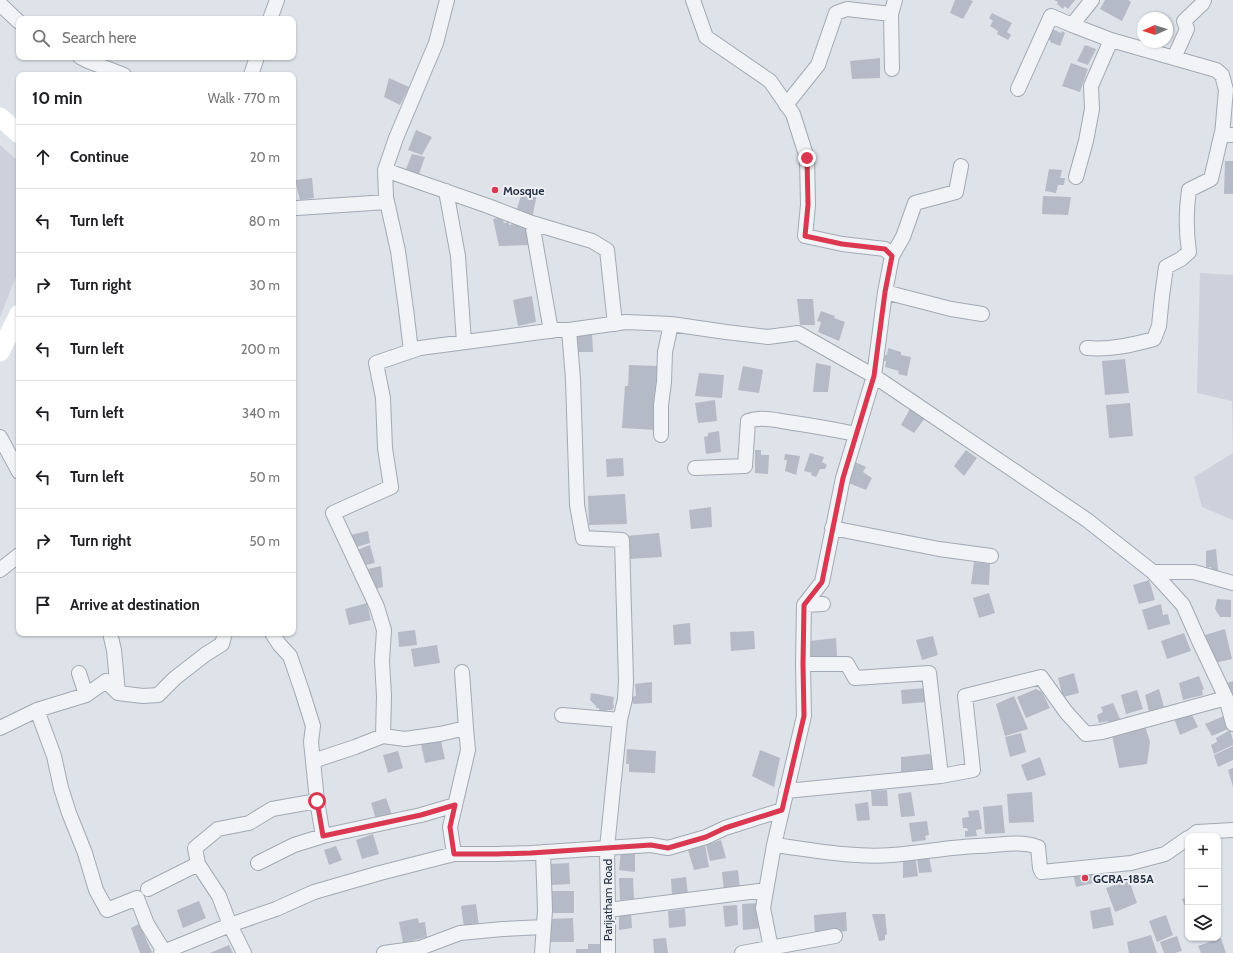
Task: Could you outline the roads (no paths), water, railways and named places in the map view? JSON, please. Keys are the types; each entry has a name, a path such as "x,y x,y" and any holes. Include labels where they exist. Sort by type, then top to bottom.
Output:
{"main road":[{"path":"0,117 16,131"},
{"path":"0,352 16,320"}],"street":[{"path":"271,16 277,0"},
{"path":"411,352 398,251 386,197 385,170 396,138 436,43 447,0"},
{"path":"693,0 706,37 770,81 793,114 807,158 808,205 805,236 842,244 885,249 892,256"},
{"path":"892,70 891,14 895,0"},
{"path":"1072,25 1092,0"},
{"path":"1174,58 1187,29 1184,21 1202,4 1204,0"},
{"path":"0,4 16,19"},
{"path":"786,105 818,65 836,13 848,9 891,14"},
{"path":"1018,89 1052,16 1111,40 1216,70 1222,75 1226,90 1227,134 1212,179 1189,190 1187,202 1187,236 1189,252 1181,259 1166,267 1159,326 1154,339 1106,349 1087,348"},
{"path":"1076,177 1086,140 1092,108 1091,86 1111,40"},
{"path":"86,60 116,72"},
{"path":"252,72 256,60"},
{"path":"772,951 763,908 774,845 804,716 804,605 822,582 843,478 874,376 885,292 892,256 902,237 915,203 956,192 961,166"},
{"path":"385,170 532,223 592,241 607,250 615,324"},
{"path":"446,191 458,256 464,342"},
{"path":"297,208 387,202"},
{"path":"532,223 551,331"},
{"path":"885,292 951,309 982,314"},
{"path":"383,736 384,696 382,661 384,630 377,607 333,513 391,487 385,448 383,398 376,363 420,348 626,322 671,324 768,337 798,333 874,376 1088,520 1153,572 1183,605 1226,698 1233,724"},
{"path":"661,435 661,405 664,382 665,352 671,324"},
{"name":"Parijatham Road","path":"569,330 573,379 577,505 583,538 622,540 626,681 625,699 620,720 607,848 608,953"},
{"path":"695,468 745,466 748,421 752,420 769,419 856,434"},
{"path":"0,437 16,466"},
{"path":"832,528 939,549 991,556"},
{"path":"0,570 16,557"},
{"path":"1153,572 1194,572 1233,584"},
{"path":"804,605 823,604"},
{"path":"111,636 114,650 118,693"},
{"path":"274,636 290,656 313,726 311,742 317,801 323,836"},
{"path":"0,728 37,710 86,695 106,681 118,693 143,696 158,695 175,678 206,654 221,637"},
{"path":"803,664 846,664 855,678 930,673 941,776"},
{"path":"454,854 450,827 468,750 462,672"},
{"path":"79,673 86,695"},
{"path":"786,791 941,776 973,770 965,696 1041,677 1066,712 1086,734 1102,732 1226,698"},
{"path":"37,710 54,756 61,788 85,853 96,890 107,910 137,898 147,924 164,952 230,925 276,909 314,892 454,854 543,852 651,845 668,848 706,837 726,822 782,810"},
{"path":"562,715 620,720"},
{"path":"313,761 383,736 405,739 440,734 466,728"},
{"path":"244,953 230,925 219,896 198,864 194,848 218,829 249,823 272,809 317,801"},
{"path":"258,863 294,845 323,836 421,815 455,805"},
{"path":"1196,833 1233,830"},
{"path":"774,845 855,855 892,855 970,846 1029,844 1038,847 1040,868 1042,872 1131,864 1165,854 1185,840"},
{"path":"542,953 545,910 543,852"},
{"path":"148,890 198,864"},
{"path":"608,910 766,890"},
{"path":"384,953 420,948 460,933 543,927"},
{"path":"742,953 772,951 835,936"}],"place":[{"name":"Mosque","path":"495,190"},
{"name":"GCRA-185A","path":"1085,878"}]}
